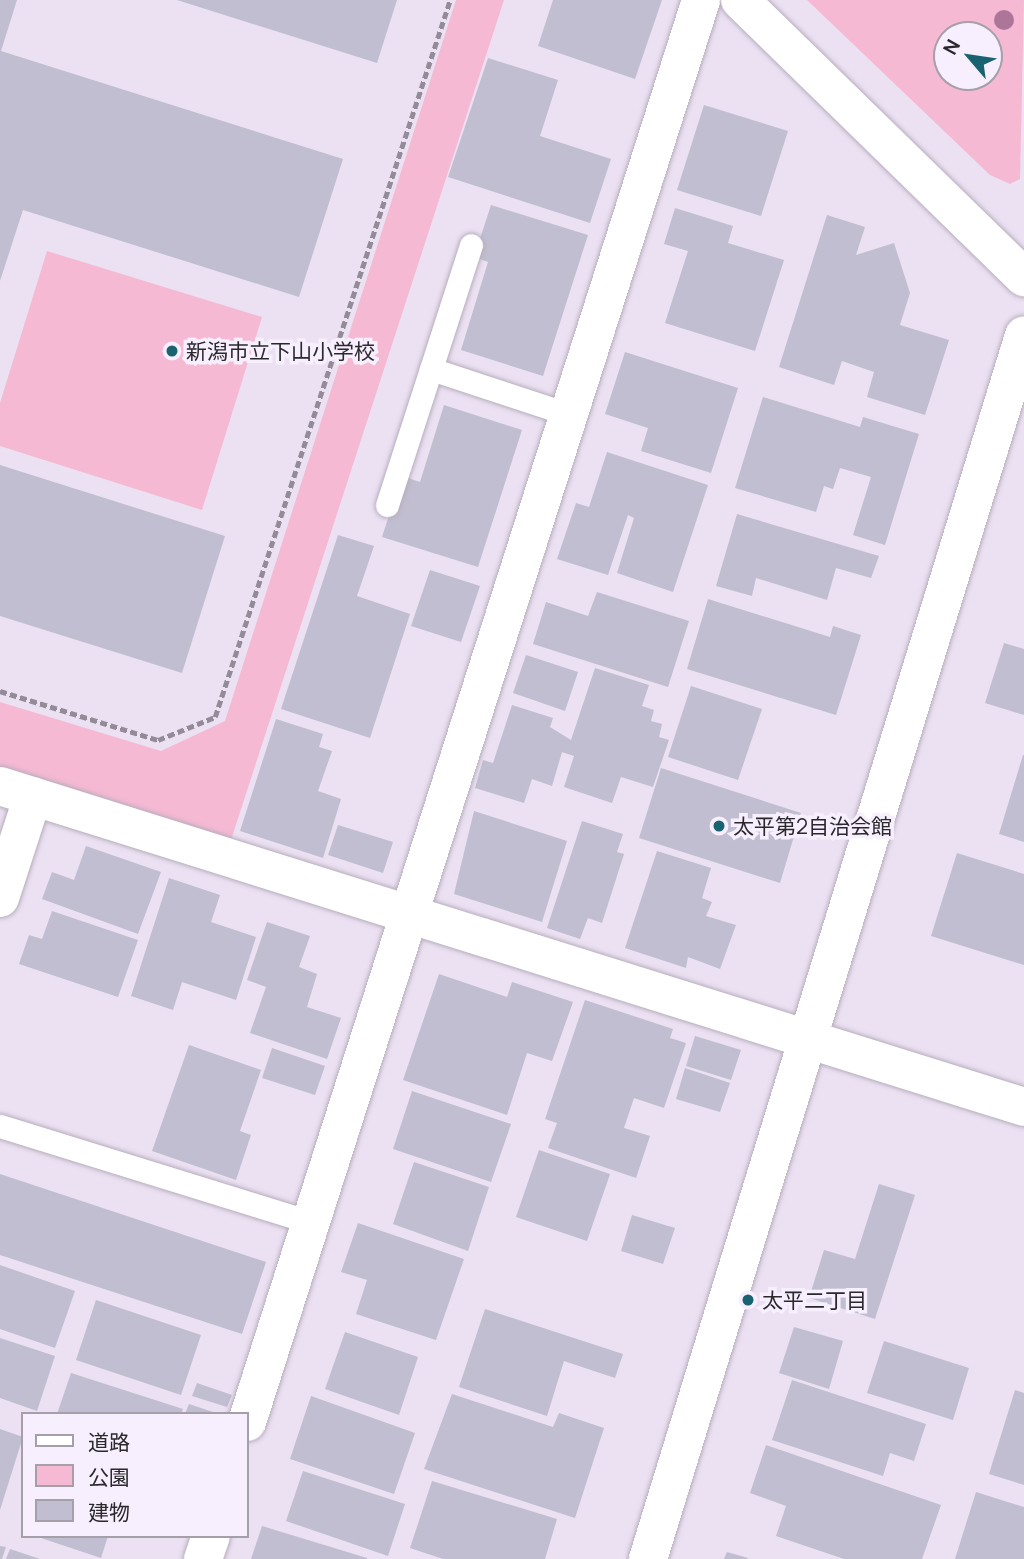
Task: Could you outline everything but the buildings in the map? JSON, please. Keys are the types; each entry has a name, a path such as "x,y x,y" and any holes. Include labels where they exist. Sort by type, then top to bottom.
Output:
{"street":[{"path":"248,1419 701,0"},
{"path":"740,0 1024,276"},
{"path":"648,1559 810,1039 1024,335"},
{"path":"0,898 17,791 1024,1107"},
{"path":"203,1559 210,1538"}],"lane":[{"path":"387,505 471,245"},
{"path":"430,369 568,414"},
{"path":"0,1126 310,1222"}],"path":[{"path":"0,691 158,740 215,718 450,0"}],"green space":[{"path":"456,0 504,0 230,843 0,769 0,702 161,751 225,721"},
{"path":"807,0 1024,0 1020,179 1010,184 990,175"},
{"path":"47,251 262,317 202,510 0,446 0,403"}],"place":[{"name":"新潟市立下山小学校","path":"172,351"},
{"name":"太平第2自治会館","path":"719,826"},
{"name":"太平二丁目","path":"748,1300"}]}
